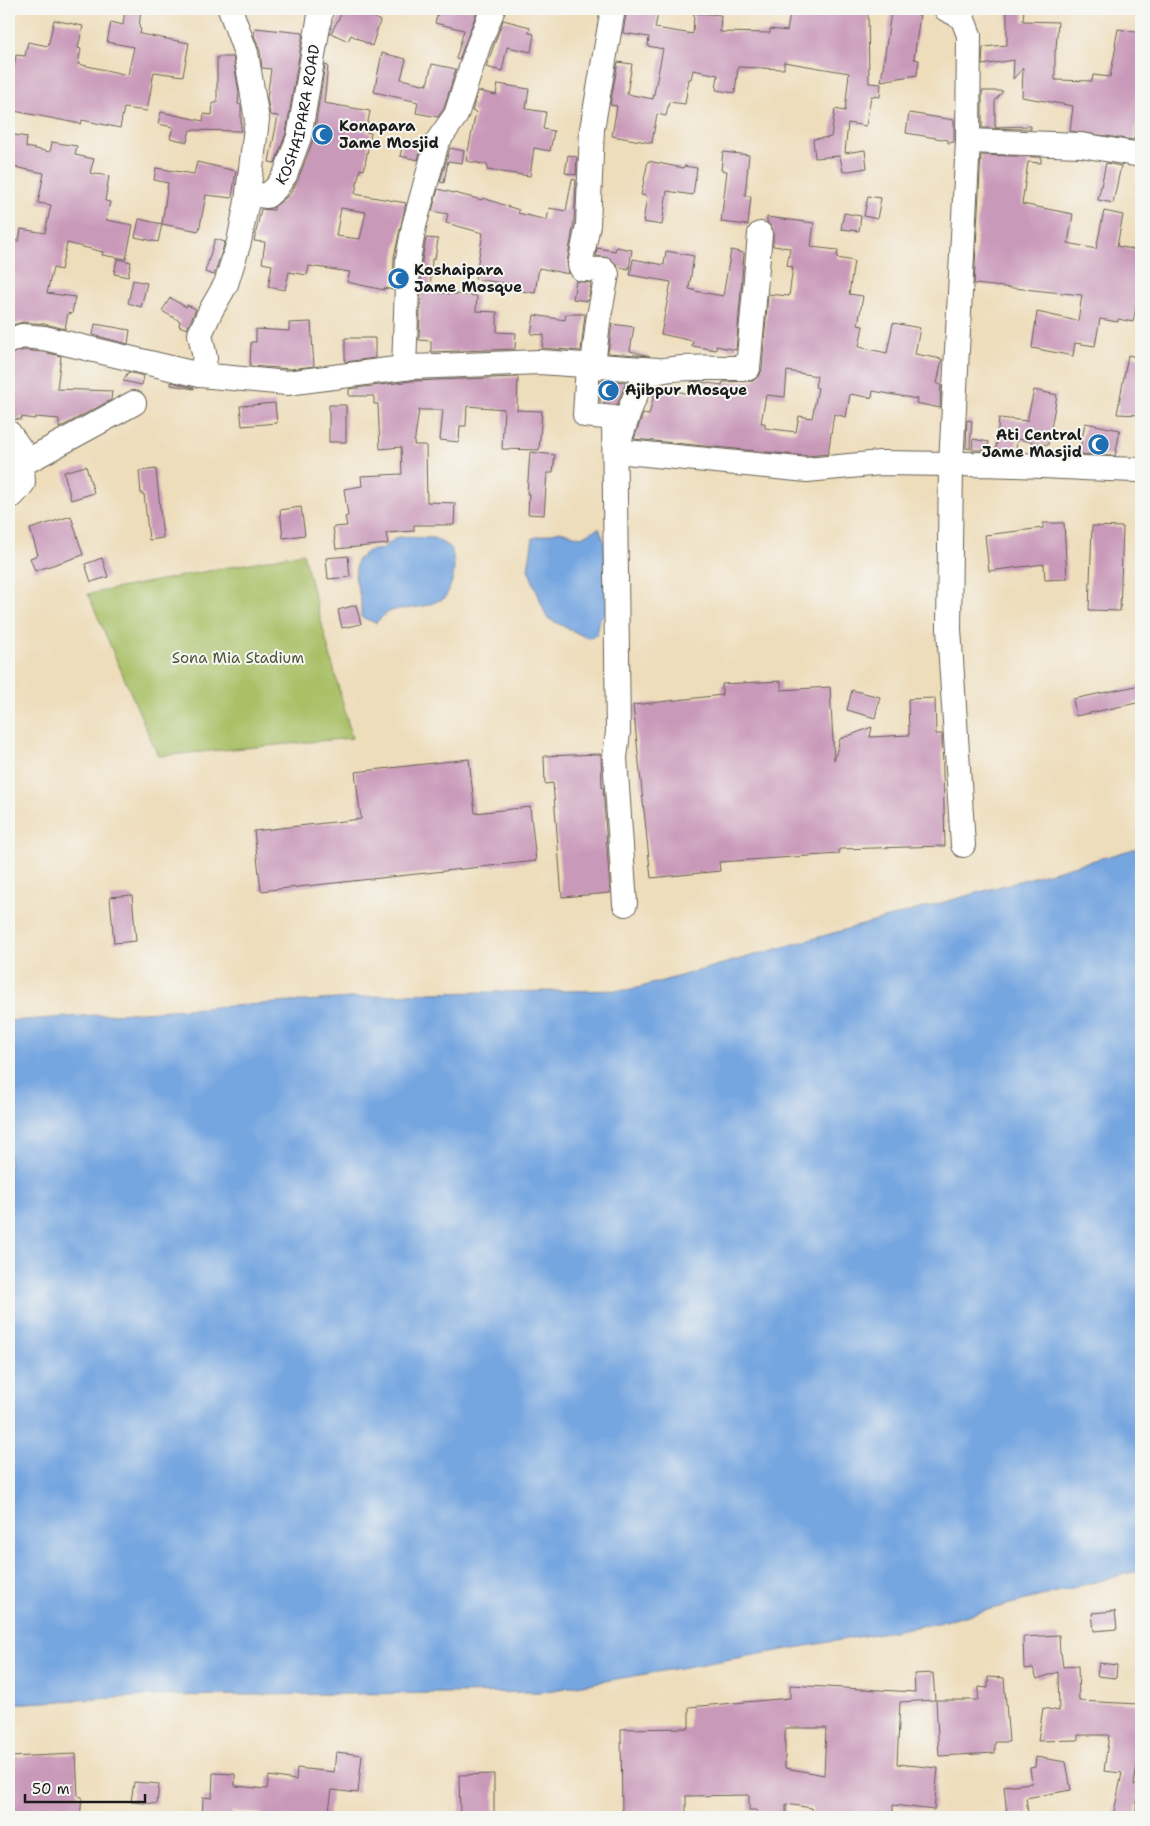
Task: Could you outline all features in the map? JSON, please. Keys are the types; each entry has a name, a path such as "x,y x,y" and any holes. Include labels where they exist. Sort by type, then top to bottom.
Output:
{"street":[{"path":"200,375 205,358 200,334 226,284 239,242 248,194 257,120 246,53 230,9"},
{"name":"KOSHAIPARA ROAD","path":"248,194 268,196 285,175 299,137 321,9"},
{"path":"404,368 408,259 414,226 437,142 456,116 478,46 493,9"},
{"path":"613,9 592,129 588,225 580,265 582,269 604,270 607,274 591,365 585,415 614,418 616,451 618,732 616,758 625,904"},
{"path":"946,9 962,17 968,35 968,141 951,464 949,629 963,845"},
{"path":"968,141 1081,145 1141,155"},
{"path":"9,341 22,336 44,338 200,375 287,383 404,368 539,362 658,370 748,368 760,234"},
{"path":"616,451 631,407 645,377 658,370"},
{"path":"22,464 134,403"},
{"path":"9,433 21,450 23,483 13,495 9,496"},
{"path":"616,451 807,470 881,463 1000,463 1069,468 1141,470"}],"green space":[{"name":"Sona Mia Stadium","path":"303,553 352,738 158,756 88,594"}],"water":[{"path":"599,528 604,541 608,609 598,623 597,635 587,638 547,618 528,569 533,538 560,531 581,537"},
{"path":"397,537 434,538 451,548 454,568 451,585 445,598 429,605 391,611 376,623 361,617 361,601 355,577 357,560 368,551 382,549"},
{"path":"1141,847 1141,1570 938,1623 542,1692 148,1696 9,1704 9,1021 424,993 630,990"}],"building":[{"path":"125,9 141,9 140,34 189,43 183,76 154,72 147,111 124,108 120,128 82,120 81,124 9,110 9,72 13,73 16,55 25,56 28,42 48,46 54,20 83,26 78,48 81,49 78,64 128,75 134,47 107,42 111,22 123,25"},
{"path":"344,9 359,9 380,21 372,46 351,35 348,41 331,33"},
{"path":"439,9 478,9 459,60 456,59 464,30 435,23"},
{"path":"627,9 659,9 655,28 693,34 694,13 721,15 720,32 770,33 770,29 787,31 791,9 868,9 869,83 881,84 880,97 871,96 866,126 848,123 845,153 865,150 867,168 843,172 840,156 815,158 813,139 831,137 835,109 845,111 849,73 784,62 784,69 738,67 735,93 716,90 718,75 693,70 691,79 689,79 685,104 669,102 666,116 657,114 652,143 612,136 617,106 610,105 618,62 632,64 627,94 653,99 663,49 648,46 649,37 623,33"},
{"path":"1007,9 1024,9 1023,21 1058,22 1055,50 1055,80 1092,81 1093,75 1110,77 1118,29 1141,33 1141,98 1134,140 1070,131 1073,106 1022,97 1023,68 1013,79 1014,60 982,65 983,47 1007,45"},
{"path":"891,12 920,15 914,59 919,60 917,75 881,81"},
{"path":"503,20 530,27 529,33 534,34 531,52 507,47 502,71 486,67"},
{"path":"255,28 303,33 286,133 275,163 269,162 278,116 270,115 267,98 271,69 262,68 260,51 254,35"},
{"path":"382,53 406,59 401,79 427,85 432,64 456,69 444,109 438,117 416,113 418,102 374,92"},
{"path":"217,57 233,57 239,92 238,104 241,105 241,131 190,130 187,142 170,138 173,127 158,124 161,112 203,121 204,114 212,115 213,103 217,103"},
{"path":"325,65 328,66 324,103 370,111 366,132 371,133 364,170 360,169 355,194 406,203 394,257 393,290 384,288 384,290 347,282 350,272 309,266 307,275 289,272 285,290 268,287 272,265 262,263 265,242 254,241 261,209 274,210 274,207 290,194 298,180 313,140","holes":["341,208 366,212 360,239 336,236"]},
{"path":"498,84 529,89 526,109 546,112 543,129 554,131 550,151 534,148 530,176 487,170 488,165 466,161 476,112 472,111 478,91 496,95"},
{"path":"982,91 1003,91 995,101 995,127 1031,126 1031,129 982,128"},
{"path":"909,113 954,120 954,142 948,143 948,140 906,133"},
{"path":"9,134 27,137 26,147 50,152 52,142 77,146 75,155 94,159 90,173 109,176 105,201 110,202 106,220 133,225 126,259 102,255 103,252 67,243 61,270 53,268 47,293 75,297 72,314 68,313 65,329 45,324 23,322 9,326 9,240 19,241 21,229 45,233 51,205 38,203 44,173 9,166"},
{"path":"404,139 422,143 418,160 400,156"},
{"path":"450,148 464,151 462,163 448,161 444,183 440,182"},
{"path":"723,152 749,155 745,196 751,196 748,225 721,222 727,171 721,170"},
{"path":"568,155 577,157 576,175 565,173"},
{"path":"981,155 1041,157 1041,163 1028,162 1022,204 1073,214 1068,243 1096,249 1104,211 1123,215 1117,246 1141,251 1141,281 1133,322 1118,319 1118,322 1100,319 1095,346 1075,343 1073,356 1032,348 1037,312 1078,321 1082,295 974,284"},
{"path":"648,161 683,168 684,166 697,168 693,195 667,191 662,225 643,222 647,196 641,195"},
{"path":"197,162 236,171 232,198 206,195 199,231 162,224 168,183 154,180 156,168 194,174"},
{"path":"1106,163 1121,166 1113,203 1098,200"},
{"path":"572,179 576,180 574,223 567,262 569,274 539,268 535,293 508,289 509,284 475,279 483,233 446,223 448,214 432,211 438,189 482,200 483,198 519,210 518,213 547,220 549,208 566,211"},
{"path":"868,196 881,198 877,219 864,216"},
{"path":"844,213 861,216 859,231 841,229"},
{"path":"767,217 814,223 811,247 838,250 837,258 854,261 849,294 863,296 858,325 863,326 859,347 887,353 893,323 920,328 915,354 942,359 937,384 941,385 940,408 916,403 917,399 873,391 872,398 850,394 846,417 834,414 828,454 807,456 634,439 643,414 649,415 656,387 690,394 692,381 722,385 723,382 753,381 760,375 768,294 789,296 793,267 787,266 790,248 773,246 773,229 767,222","holes":["787,371 817,376 815,387 818,388 812,418 799,416 796,432 765,428 765,423 761,423 766,395 785,397"]},
{"path":"139,219 162,224 158,242 135,237"},
{"path":"426,238 438,239 435,259 432,259 430,292 477,296 476,311 497,312 497,332 516,333 515,349 431,352 431,341 419,340 422,260"},
{"path":"215,239 225,242 214,275 205,272"},
{"path":"616,247 632,250 629,269 619,267 610,258 596,256 597,248 615,251"},
{"path":"731,250 744,253 736,350 716,346 716,350 692,346 693,341 661,334 671,282 630,275 633,259 664,265 666,251 694,256 689,289 723,296"},
{"path":"117,259 131,262 128,277 114,274"},
{"path":"133,280 147,283 141,307 128,303"},
{"path":"576,281 591,283 588,301 573,299"},
{"path":"170,298 186,307 187,305 196,309 187,329 179,326 180,321 162,311"},
{"path":"566,314 585,314 581,351 542,348 544,335 531,334 534,315 565,320"},
{"path":"311,322 314,366 291,369 250,366 251,342 256,342 256,329 289,331 289,323"},
{"path":"95,324 130,330 128,344 93,335"},
{"path":"612,324 634,327 630,351 650,356 608,353"},
{"path":"345,338 375,338 375,358 345,362"},
{"path":"24,350 61,356 57,389 112,391 111,400 59,428 59,419 21,417 21,420 9,418 9,354"},
{"path":"1128,355 1141,358 1141,415 1117,414"},
{"path":"128,372 144,376 142,385 123,381"},
{"path":"518,377 517,410 542,411 539,450 502,449 504,409 467,406 466,426 460,426 459,442 440,440 443,410 419,410 414,445 426,445 427,502 455,503 454,525 414,525 414,531 386,533 388,544 336,549 333,527 347,526 345,517 348,516 344,489 362,486 361,476 402,474 401,447 380,449 378,404 374,404 374,396 349,396 349,389 412,381"},
{"path":"601,380 626,382 617,405 600,403"},
{"path":"171,382 194,388 194,389 171,385"},
{"path":"1034,390 1057,395 1048,445 1017,439 1016,451 996,449 999,418 1027,421"},
{"path":"275,403 277,423 242,426 240,406"},
{"path":"329,405 346,405 346,442 329,442"},
{"path":"967,420 972,421 970,449 966,448"},
{"path":"1085,423 1120,430 1115,456 1079,454"},
{"path":"973,439 989,442 988,450 972,450"},
{"path":"530,452 555,455 553,473 547,473 544,515 528,514 529,494 527,494"},
{"path":"86,466 94,493 71,500 64,472"},
{"path":"156,469 163,538 149,540 144,494 141,494 139,471"},
{"path":"301,507 305,535 283,538 280,510"},
{"path":"71,516 83,555 35,571 30,558 38,555 30,529"},
{"path":"1043,523 1064,523 1067,579 1045,580 1044,564 989,571 985,535 1043,528"},
{"path":"1092,526 1123,527 1120,611 1089,610"},
{"path":"348,556 350,577 328,579 326,558"},
{"path":"102,558 108,577 91,582 85,564"},
{"path":"356,605 361,624 342,628 338,610"},
{"path":"781,681 781,690 830,687 834,760 840,739 872,727 870,737 909,735 908,699 935,698 936,734 942,734 945,846 839,849 839,854 719,862 720,871 651,878 633,705 722,695 722,684"},
{"path":"1141,685 1141,702 1076,716 1073,699"},
{"path":"852,690 880,697 875,718 847,710"},
{"path":"601,754 610,893 562,897 553,783 545,784 544,756"},
{"path":"469,759 475,813 530,807 536,861 261,891 254,831 361,819 355,772"},
{"path":"132,895 136,941 114,943 110,897"},
{"path":"1115,1611 1117,1629 1094,1631 1092,1613"},
{"path":"1059,1635 1063,1667 1078,1666 1079,1701 1139,1704 1139,1753 1134,1785 1139,1786 1135,1817 1113,1817 1122,1773 1104,1771 1109,1735 1078,1735 1078,1740 1038,1741 1043,1708 1059,1711 1058,1672 1037,1679 1033,1668 1024,1669 1023,1637"},
{"path":"1099,1663 1117,1665 1116,1678 1097,1676"},
{"path":"933,1673 935,1700 900,1702 897,1764 938,1768 934,1810 893,1805 893,1817 812,1817 812,1808 786,1804 786,1817 757,1817 757,1810 749,1810 749,1795 686,1796 686,1817 622,1817 621,1729 689,1728 689,1707 790,1698 790,1685 915,1692 914,1674","holes":["785,1728 826,1728 824,1775 785,1768"]},
{"path":"988,1677 1004,1678 1009,1742 995,1742 995,1753 939,1756 936,1700 978,1700 979,1687 988,1688"},
{"path":"336,1752 362,1755 358,1793 332,1790 328,1817 262,1817 262,1814 232,1811 232,1817 202,1817 203,1797 212,1798 213,1773 235,1774 235,1786 267,1789 269,1776 296,1780 297,1768 334,1772"},
{"path":"76,1754 78,1796 82,1797 80,1817 9,1817 11,1787 9,1787 9,1757"},
{"path":"1036,1757 1066,1762 1071,1790 1026,1798 1028,1813 1007,1815 1004,1786 1032,1783 1030,1768 1035,1767"},
{"path":"494,1774 494,1816 460,1816 459,1775"},
{"path":"134,1782 159,1784 157,1804 131,1802"}],"place":[{"name":"Konapara Jame Mosjid","path":"323,135"},
{"name":"Koshaipara Jame Mosque","path":"398,279"},
{"name":"Ajibpur Mosque","path":"609,390"},
{"name":"Ati Central Jame Masjid","path":"1098,444"}]}
